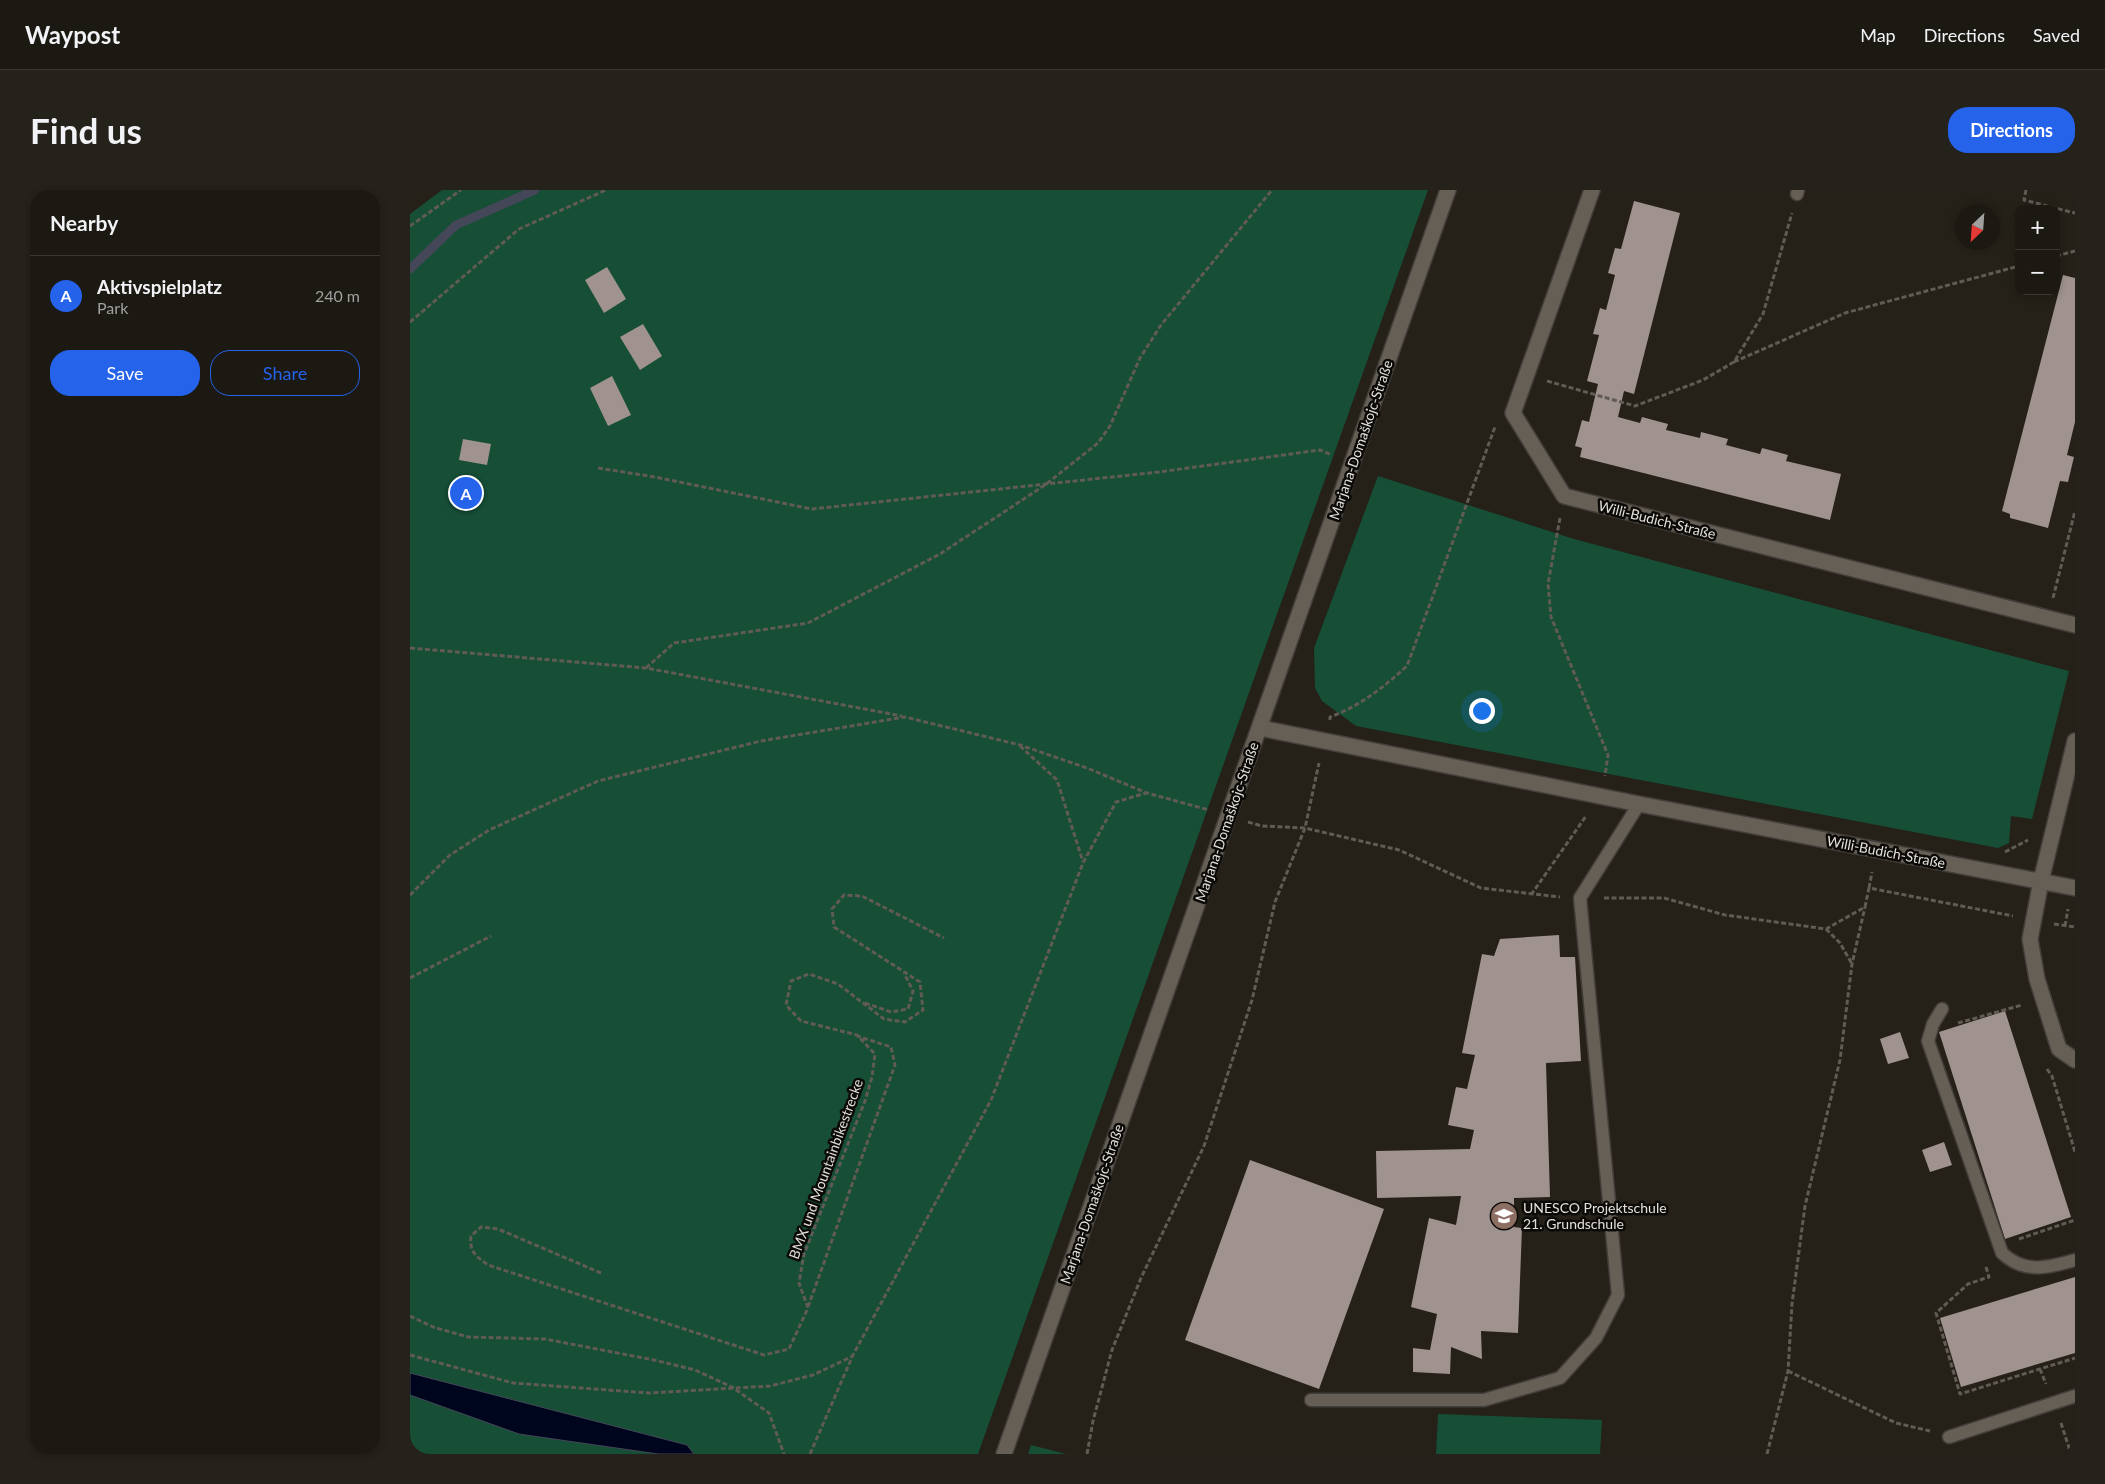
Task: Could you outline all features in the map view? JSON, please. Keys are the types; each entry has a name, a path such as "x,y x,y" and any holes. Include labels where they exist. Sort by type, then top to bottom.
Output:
{"street":[{"name":"Marjana-Domaškojc-Straße","path":"1004,1454 1448,190"},
{"path":"1564,496 1513,413 1592,190"},
{"name":"Willi-Budich-Straße","path":"1564,496 2075,625"},
{"name":"Willi-Budich-Straße","path":"1260,728 1639,804 2075,888"},
{"path":"2075,741 2041,881 2030,939 2037,979 2059,1049 2075,1060"}],"lane":[{"path":"1311,1400 1484,1400 1560,1378 1596,1338 1618,1295 1580,898 1639,804"},
{"path":"1942,1008 1933,1024 1928,1041 1998,1246 2002,1253 2011,1261 2029,1268 2042,1268 2075,1260"},
{"path":"1950,1437 2075,1396"}],"path":[{"path":"410,226 461,190"},
{"path":"410,322 519,229 606,190"},
{"path":"646,668 674,643 808,623 940,554 1045,485 1098,443 1110,426 1140,358 1161,325 1272,190"},
{"path":"2026,190 2024,200 2075,214"},
{"path":"2060,255 2075,251"},
{"path":"1734,362 1845,313 2015,267"},
{"path":"598,468 655,477 812,509 1159,472 1320,450 1353,463"},
{"path":"1564,496 1548,584 1551,616 1608,755 1604,782"},
{"path":"2052,602 2075,511"},
{"path":"410,648 646,668 905,717"},
{"path":"1087,1454 1093,1421 1112,1350 1142,1278 1204,1146 1252,1000 1275,902 1306,828 1324,741"},
{"path":"1020,745 1057,780 1083,863"},
{"path":"810,1454 853,1356 991,1100 1083,863 1116,802 1147,793"},
{"path":"601,1272 498,1229 481,1227 471,1236 470,1246 474,1255 488,1265 764,1355 789,1349 808,1308 895,1065 891,1047 856,1035 801,1021 786,1005 791,981 809,974 838,984 884,1019 905,1022 923,1010 920,982 834,927 832,909 844,895 862,896 944,938"},
{"path":"1767,1454 1788,1371 1792,1304 1805,1206 1840,1060 1852,964 1865,907"},
{"path":"1826,929 1840,944 1852,964"},
{"path":"410,978 490,936"},
{"path":"862,1002 891,1012 908,1009 913,991 904,972"},
{"name":"BMX und Mountainbikestrecke","path":"808,1308 799,1283 804,1254 865,1101 872,1077 875,1054 856,1035"},
{"path":"1998,1246 2075,1220"},
{"path":"410,1316 432,1327 468,1337 545,1339 695,1370 732,1387 768,1413 784,1454"},
{"path":"410,1355 513,1382 649,1393 770,1386 813,1375 853,1356"},
{"path":"1788,1371 1896,1423 1950,1437"}],"green space":[{"path":"442,190 1428,190 978,1454 410,1454 410,214"},
{"path":"1378,476 1574,539 2069,671 2032,819 2011,816 2009,843 1998,848 1356,726 1322,701 1315,688 1314,648"},
{"path":"1438,1414 1602,1420 1600,1454 1436,1454"},
{"path":"1031,1445 1066,1454 1028,1454"}],"water":[{"path":"410,1373 687,1445 694,1454 658,1454 519,1434 410,1395"}],"building":[{"path":"1634,201 1680,213 1634,394 1624,391 1618,417 1640,423 1642,417 1668,424 1666,430 1700,438 1701,432 1728,439 1726,445 1760,454 1762,448 1788,455 1786,461 1841,474 1830,520 1580,457 1582,448 1575,446 1582,420 1589,422 1598,384 1587,381 1599,335 1593,334 1600,308 1606,310 1615,275 1608,273 1615,248 1621,249"},
{"path":"607,267 626,299 604,313 585,280"},
{"path":"2063,275 2075,278 2075,422 2067,455 2074,457 2068,482 2060,481 2048,528 2010,518 2010,514 2002,511 2058,295 2060,295"},
{"path":"643,324 662,356 640,370 620,337"},
{"path":"612,376 631,415 608,426 590,388"},
{"path":"463,439 491,444 487,465 459,460"},
{"path":"1559,935 1560,957 1575,957 1581,1061 1546,1063 1550,1197 1514,1198 1514,1227 1522,1228 1518,1333 1481,1331 1482,1359 1451,1347 1450,1374 1413,1372 1413,1348 1430,1350 1437,1314 1411,1307 1429,1218 1456,1225 1461,1196 1377,1198 1376,1151 1470,1149 1474,1130 1448,1125 1456,1087 1467,1089 1475,1055 1462,1053 1482,954 1494,956 1500,939"},
{"path":"2005,1011 2071,1217 2005,1239 1939,1032"},
{"path":"1900,1032 1909,1058 1888,1064 1880,1039"},
{"path":"1944,1142 1952,1165 1930,1172 1922,1150"},
{"path":"1250,1160 1384,1209 1319,1389 1185,1340"},
{"path":"2075,1277 2075,1353 1961,1387 1940,1318"}],"waterway":[{"path":"410,269 456,225 535,190"}],"place":[{"name":"Aktivspielplatz","path":"466,493"},
{"name":"UNESCO Projektschule 21. Grundschule","path":"1504,1216"}]}
